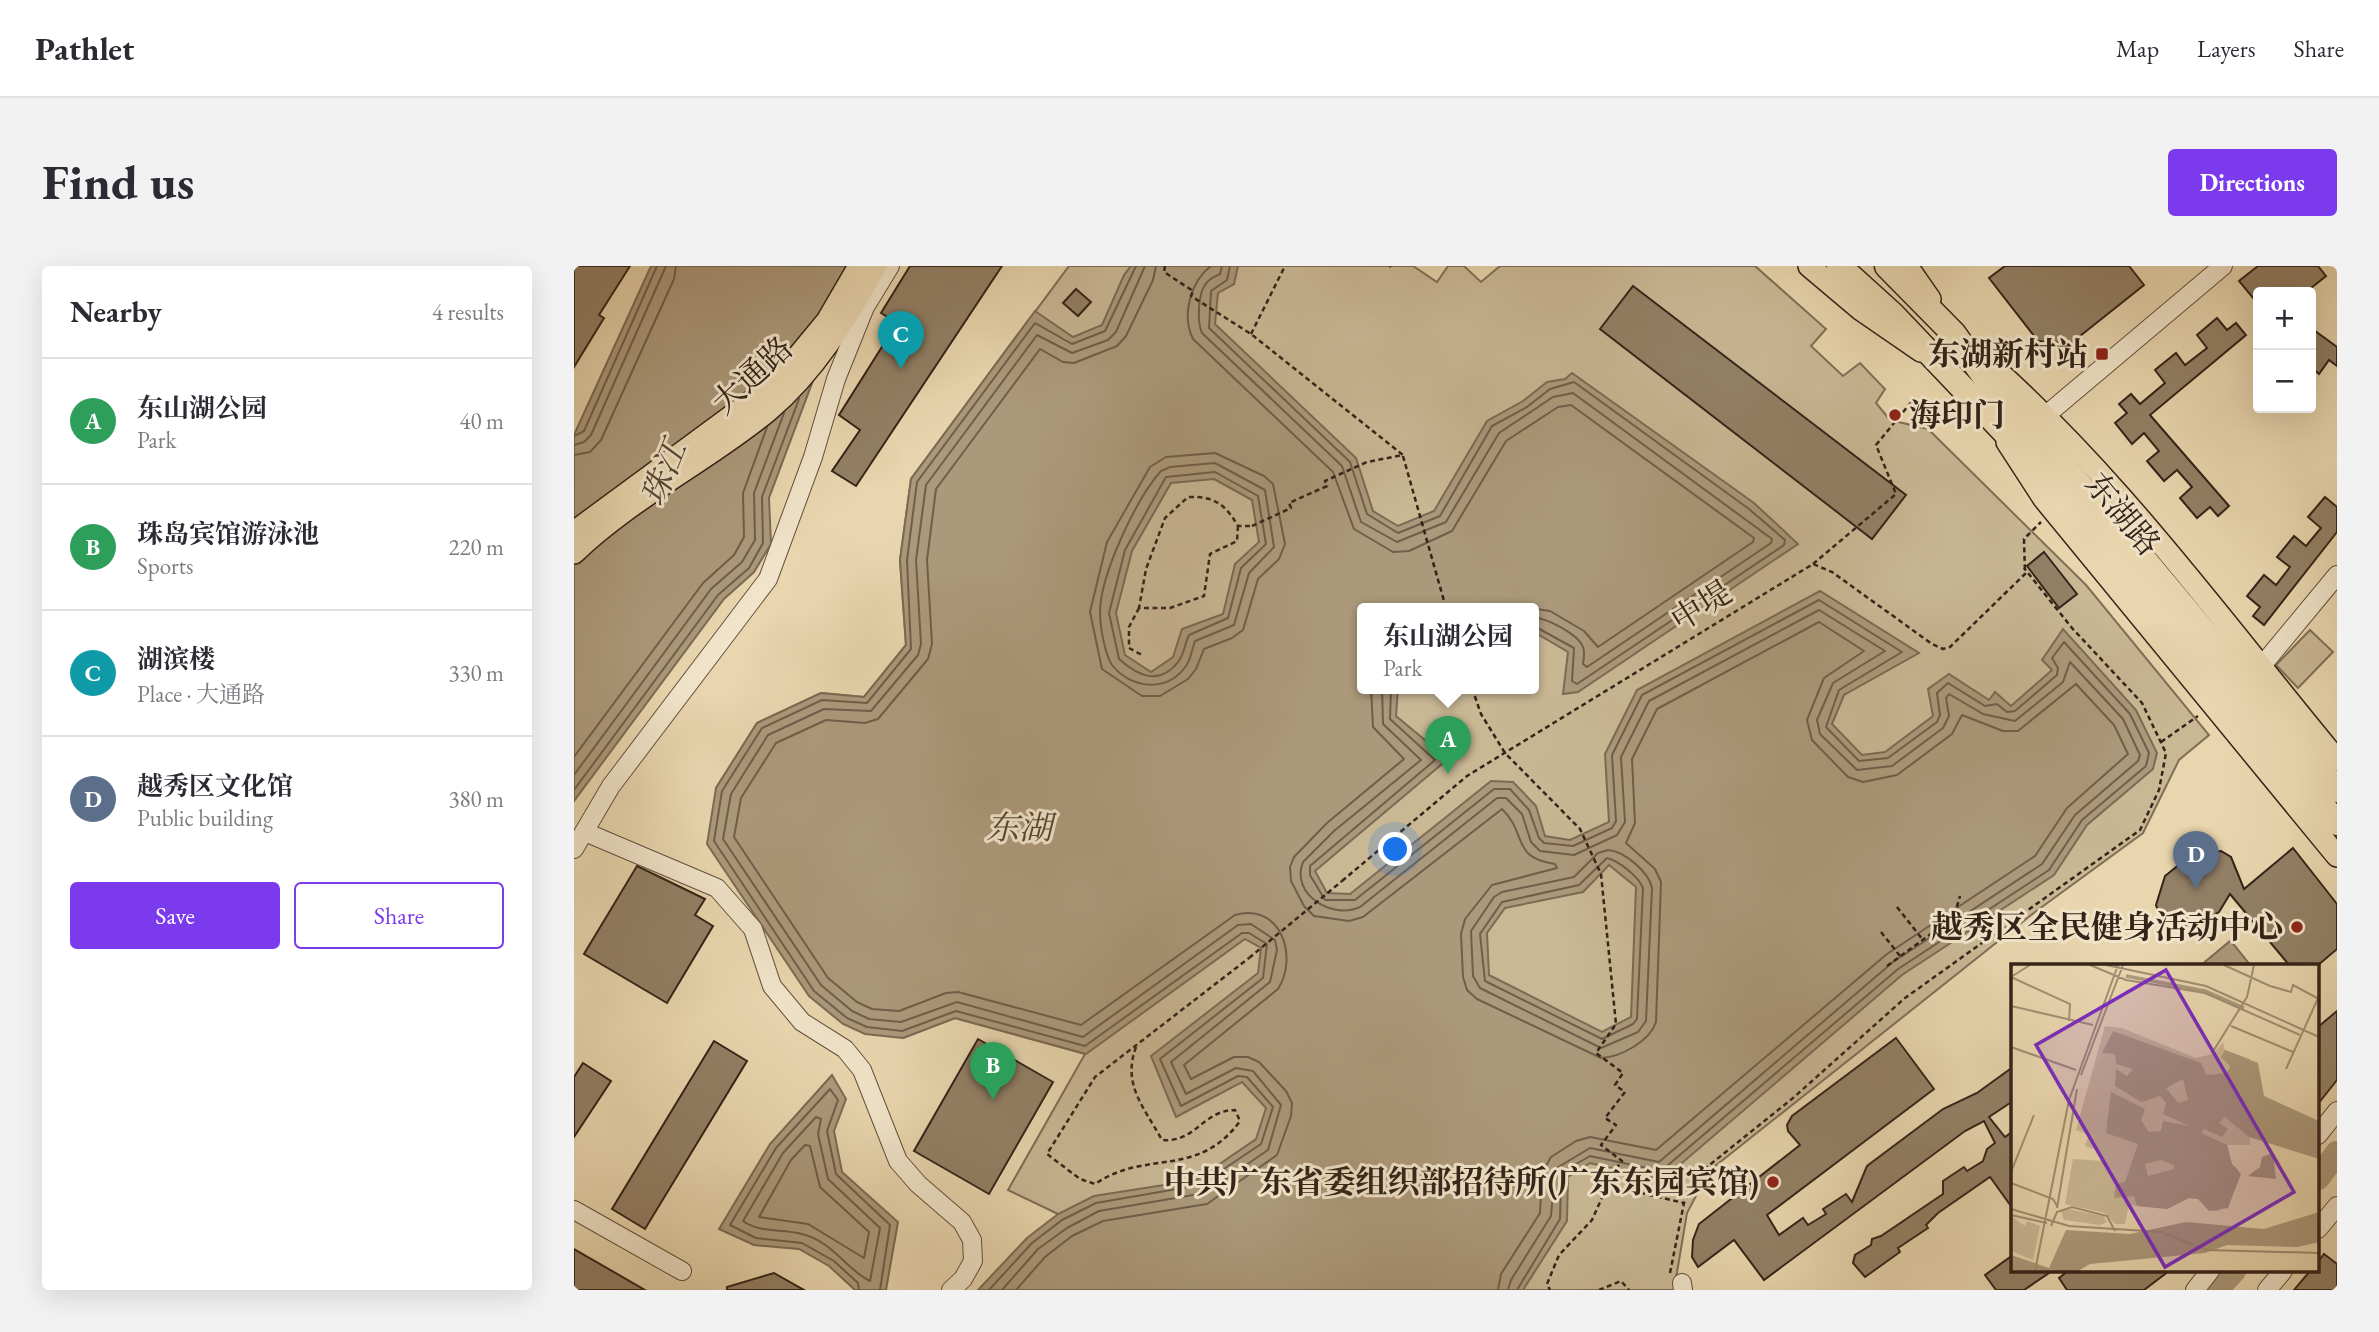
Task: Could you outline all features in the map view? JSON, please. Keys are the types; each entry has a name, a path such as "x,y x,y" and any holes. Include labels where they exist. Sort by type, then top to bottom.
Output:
{"highway":[{"name":"东湖路","path":"1839,266 1893,315 2058,488 2337,789"},
{"name":"东湖路","path":"1887,266 1954,334 1989,383 2176,613 2337,823"}],"main road":[{"name":"大通路","path":"574,532 775,384 827,321 859,266"},
{"name":"大通路","path":"574,553 612,521 769,410 825,349 876,266"},
{"path":"1809,266 1893,335 1935,359"},
{"path":"1907,266 1954,334 2045,416 2160,544 2337,760"},
{"path":"1999,428 2044,499 2337,856"}],"street":[{"path":"574,849 611,786 768,579 813,457 836,379 866,307 890,266"},
{"path":"2045,416 2223,266"},
{"path":"2260,668 2337,575"},
{"path":"585,832 718,888 753,929 772,986 802,1021 845,1049 862,1070 898,1161 918,1184 962,1222 972,1240 973,1261 963,1279 951,1290"},
{"path":"2319,1134 2337,1111"},
{"path":"2319,1228 2337,1206"},
{"path":"574,1210 682,1271"},
{"path":"2194,1290 2209,1272"},
{"path":"2267,1290 2282,1272"}],"path":[{"path":"1165,266 1164,272 1193,291 1191,296 1251,334 1403,455 1445,603"},
{"path":"1251,334 1285,266"},
{"name":"中堤","path":"1136,1047 1129,1066 1130,1083 1162,1139 1187,1137 1224,1110 1235,1110 1240,1121 1228,1136 1194,1157 1171,1164 1143,1164 1114,1171 1095,1184 1080,1179 1047,1154 1095,1077 1249,958 1467,776 1813,564 1896,494 1876,444 1913,400"},
{"path":"1238,526 1252,526 1291,508 1289,503 1328,486 1325,481 1367,462 1403,455"},
{"path":"1139,608 1170,608 1203,596 1210,554 1237,541 1238,526 1227,508 1209,496 1188,497 1166,518 1146,569 1139,608 1129,627 1129,648 1142,655"},
{"path":"1813,564 1832,572 1943,649 1950,647 2025,574 2024,539 2046,517"},
{"path":"1678,1284 1684,1203 1702,1171 1793,1098 1905,998 2140,830 2159,790 2166,753 2141,703 2072,628 2024,568"},
{"path":"1474,694 1482,714 1505,753 1580,829 1601,874 1616,1024 1596,1053 1623,1073 1615,1085 1625,1092 1605,1118 1616,1125 1601,1145 1622,1161 1613,1173 1592,1220 1559,1255 1548,1284 1550,1290"},
{"path":"2161,742 2212,703"},
{"path":"1887,966 1954,917 1960,897"},
{"path":"1897,907 1923,940"},
{"path":"1881,932 1900,956"},
{"path":"1607,1185 1684,1203"},
{"path":"1599,1290 1621,1281 1629,1290"}],"shaded area":[{"name":"东湖","path":"1069,266 1413,266 1437,282 1448,266 1464,266 1481,282 1500,266 1755,266 1826,329 1811,346 1843,376 1860,363 1885,389 1876,403 1890,420 1928,429 2086,585 2209,735 2179,760 2143,833 2035,912 1709,1171 1687,1213 1674,1290 1186,1290 1058,1214 1008,1190 1085,1054 955,1018 903,1038 716,788 757,723 821,693 864,697 906,645 900,560 911,479"},
{"path":"2310,630 2333,652 2298,688 2276,665"}],"water":[{"name":"珠江","path":"651,266 856,266 769,498 771,544 754,572 724,599 574,801 574,435"},
{"name":"东湖","path":"1131,266 1238,266 1234,284 1218,293 1215,324 1356,458 1373,511 1398,526 1434,511 1487,421 1523,401 1547,382 1565,379 1572,373 1754,503 1798,544 1578,692 1563,694 1568,652 1539,635 1539,603 1357,603 1357,694 1398,694 1396,716 1448,759 1315,871 1327,893 1350,894 1491,781 1513,782 1536,806 1545,836 1570,840 1609,822 1605,754 1637,690 1820,591 1919,653 1844,695 1832,724 1862,755 1885,752 1933,716 1928,689 1949,674 1989,700 1995,692 2011,706 2052,670 2042,660 2063,629 2136,710 2157,753 2153,769 2087,825 2054,875 1902,975 1662,1180 1590,1163 1568,1177 1567,1221 1523,1290 978,1290 1027,1238 1058,1214 1094,1196 1196,1180 1256,1139 1266,1108 1242,1082 1176,1117 1151,1056 1258,973 1261,948 1245,939 1086,1054 955,1018 903,1038 865,1034 843,1024 809,996 707,844 716,788 757,723 821,693 864,697 906,645 900,560 911,479 1035,311 1073,337 1102,325 1124,275","holes":["1214,479 1252,500 1259,542 1235,564 1223,614 1182,629 1173,657 1151,672 1125,655 1116,613 1132,551 1171,483","1609,865 1636,887 1631,1017 1602,1032 1489,975 1487,933 1505,908 1583,892"]},
{"path":"2230,941 2249,964 2202,964"},
{"path":"832,1075 846,1099 834,1131 842,1172 898,1222 886,1290 855,1290 829,1266 799,1249 754,1245 719,1229 770,1144"}],"building":[{"path":"574,266 630,266 599,315 604,318 574,367"},
{"path":"910,266 1002,266 856,486 832,471 860,430 839,415 897,323 881,313"},
{"path":"2005,266 2129,266 2144,285 2070,344 2038,341 1989,278"},
{"path":"2258,266 2318,266 2326,276 2312,287 2253,287 2253,298 2239,281"},
{"path":"1633,286 1906,495 1872,539 1600,329"},
{"path":"1076,289 1091,302 1078,316 1063,303"},
{"path":"2217,318 2227,330 2236,323 2246,335 2150,415 2229,506 2218,516 2210,507 2197,518 2180,498 2192,487 2177,470 2164,481 2147,461 2159,451 2144,433 2132,444 2115,423 2127,413 2119,404 2131,394 2140,404 2165,383 2155,370 2176,353 2185,365 2207,348 2197,335"},
{"path":"2316,332 2337,347 2337,366 2329,360 2319,374 2316,371"},
{"path":"2325,497 2337,507 2337,532 2264,625 2253,616 2260,607 2247,596 2264,575 2276,585 2290,567 2277,557 2294,536 2306,546 2321,528 2308,517"},
{"path":"2044,552 2077,594 2059,608 2027,566"},
{"name":"越秀区全民健身活动中心","path":"2293,848 2337,904 2337,949 2319,964 2288,964 2230,894 2219,912 2194,926 2166,922 2156,905 2165,876 2191,855 2221,851 2231,857 2244,889"},
{"path":"637,866 705,899 695,915 713,926 667,1003 584,954"},
{"path":"2337,1011 2337,1080 2319,1103 2319,1026"},
{"path":"1896,1038 1934,1089 1767,1215 1779,1235 1803,1218 1808,1225 1826,1214 1823,1209 1846,1194 1852,1202 1867,1166 1943,1109 1977,1093 2011,1068 2011,1102 1989,1117 2005,1137 2011,1132 2011,1206 1990,1177 1938,1213 1926,1225 1928,1228 1898,1248 1900,1252 1865,1277 1853,1263 1855,1255 1871,1245 1872,1239 1881,1236 1943,1194 1943,1181 1964,1167 1967,1171 1983,1161 1987,1149 1995,1143 1984,1121 1965,1131 1764,1280 1734,1240 1698,1267 1692,1257 1693,1240 1699,1224 1800,1145 1788,1131 1787,1125 1792,1116"},
{"path":"978,1039 1053,1082 989,1194 914,1151"},
{"path":"714,1041 747,1061 645,1229 612,1209"},
{"path":"583,1063 611,1081 574,1137 574,1077"},
{"path":"574,1249 645,1290 574,1290"},
{"path":"2324,1254 2337,1264 2337,1290 2294,1290 2309,1272 2319,1272 2319,1261"},
{"path":"2011,1256 2011,1272 2051,1272 2024,1290 1996,1290 1985,1275"},
{"path":"2067,1272 2168,1272 2144,1290 2067,1290 2059,1278"},
{"path":"774,1273 804,1290 727,1290 727,1287"}],"waterway":[{"path":"2319,1177 2337,1153"},
{"path":"2216,1290 2233,1272"}],"place":[{"name":"东湖新村站","path":"2102,354"},
{"name":"湖滨楼","path":"901,369"},
{"name":"海印门","path":"1895,415"},
{"name":"东山湖公园","path":"1448,774"},
{"name":"越秀区文化馆","path":"2196,889"},
{"name":"越秀区全民健身活动中心","path":"2297,927"},
{"name":"珠岛宾馆游泳池","path":"993,1100"},
{"name":"中共广东省委组织部招待所(广东东园宾馆)","path":"1773,1182"}]}
